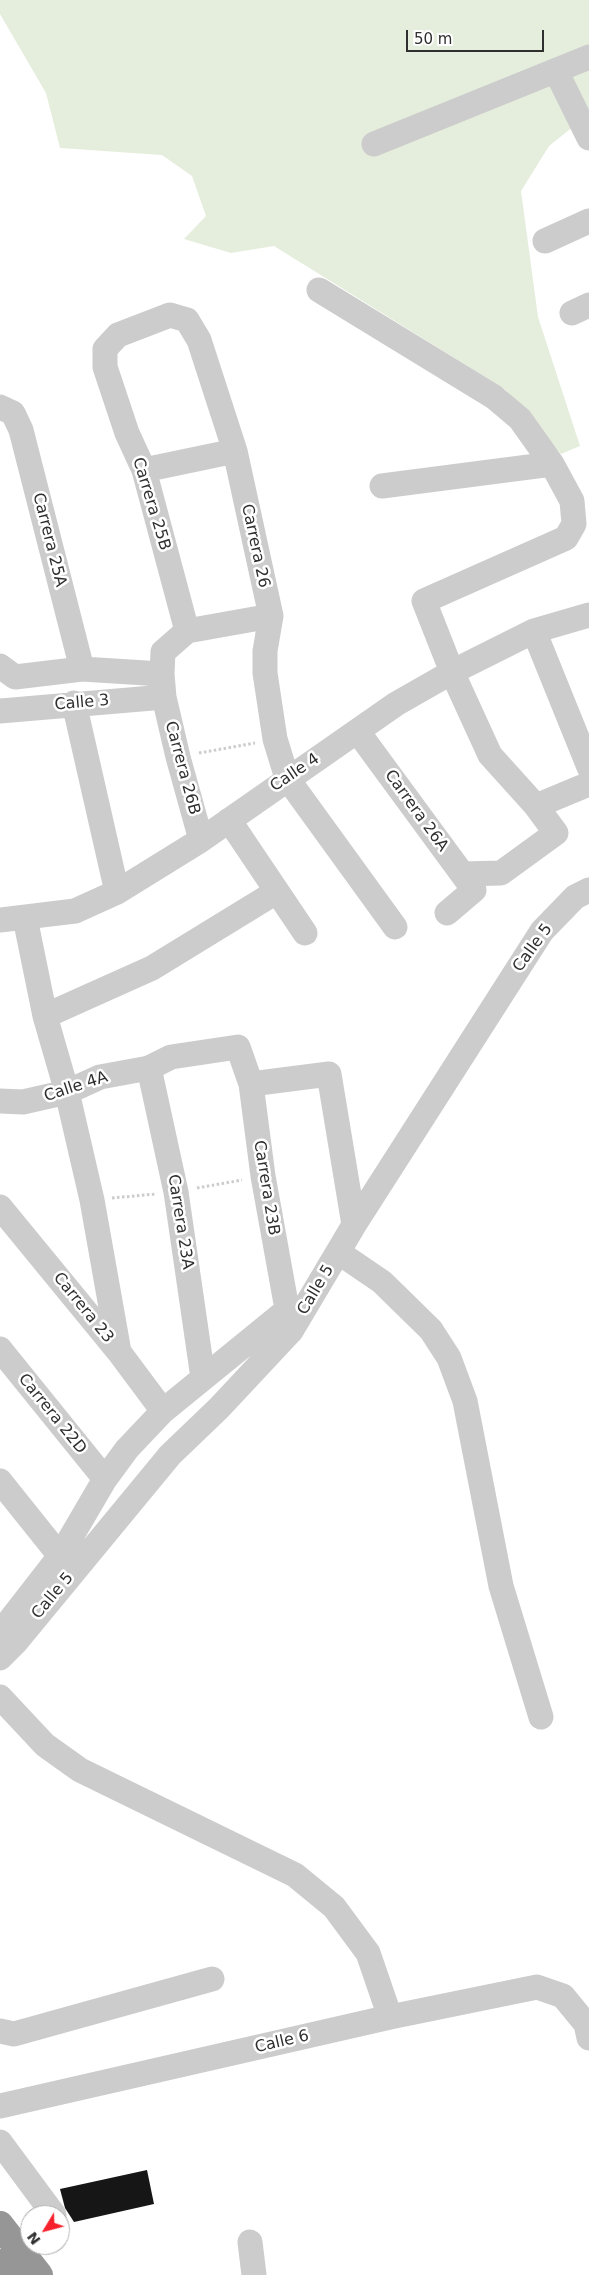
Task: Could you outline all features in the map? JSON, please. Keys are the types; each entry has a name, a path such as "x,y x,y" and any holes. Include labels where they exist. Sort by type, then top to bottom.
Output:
{"highway":[{"path":"0,2224 39,2275"},
{"path":"0,2263 9,2275"}],"street":[{"path":"374,144 589,57"},
{"path":"556,70 589,137"},
{"path":"545,240 589,221"},
{"path":"319,290 494,397 520,419 552,464 572,501 574,524 566,538 424,601 452,672 490,754 536,806 556,833 501,873 468,882 446,912"},
{"name":"Carrera 26","path":"105,349 118,335 170,315 187,320 199,340 235,451 271,616 265,651 265,673 275,739 287,778 395,927"},
{"name":"Carrera 25B","path":"105,349 105,367 127,433 144,470 187,631"},
{"name":"Carrera 25A","path":"6,410 21,430 82,668"},
{"path":"144,470 235,451"},
{"path":"382,486 552,464"},
{"name":"Calle 4","path":"0,920 75,911 117,892 201,840 287,778 358,732 396,704 452,672 534,631 589,615"},
{"path":"1,668 14,677 82,668 163,686 163,652 187,631 271,616"},
{"path":"534,631 589,767"},
{"name":"Calle 3","path":"0,711 74,703 163,686"},
{"name":"Carrera 26B","path":"163,686 178,757 201,840"},
{"path":"74,703 117,892"},
{"name":"Carrera 26A","path":"358,732 468,882"},
{"path":"536,806 589,784"},
{"path":"229,820 305,933"},
{"name":"Calle 5","path":"5,1638 289,1321 338,1252 542,931 575,897 589,890"},
{"path":"45,1016 152,968 276,892"},
{"path":"25,918 45,1016 67,1092 92,1200 119,1352"},
{"name":"Calle 4A","path":"0,1101 24,1102 67,1092 100,1077 149,1068 171,1057 238,1046"},
{"name":"Carrera 23B","path":"238,1046 251,1084 263,1176 289,1321"},
{"name":"Carrera 23A","path":"149,1068 176,1192 203,1378"},
{"path":"251,1084 329,1074 354,1225"},
{"name":"Carrera 23","path":"0,1207 119,1352 163,1411"},
{"path":"338,1252 382,1282 431,1330 449,1358 465,1401 501,1586 541,1717"},
{"path":"5,1638 60,1556 105,1479 127,1450 163,1411 203,1378 289,1321"},
{"name":"Carrera 22D","path":"0,1349 105,1479"},
{"path":"0,1481 60,1556"},
{"path":"0,1697 45,1745 80,1770 295,1875 326,1900 334,1907 368,1953 390,2017"},
{"path":"0,2031 14,2034 212,1979"},
{"name":"Calle 6","path":"0,2106 390,2017 537,1987 563,1996 586,2024 589,2038"},
{"path":"0,2142 47,2205"},
{"path":"250,2242 254,2275"}],"path":[{"path":"178,757 275,739"}],"green space":[{"path":"0,0 589,0 589,114 549,146 521,191 538,317 580,446 561,454 506,390 274,246 231,253 184,239 206,216 192,176 162,155 60,148 46,93 0,14"}],"building":[{"path":"147,2170 154,2204 74,2222 70,2216 70,2205 64,2205 60,2189"}]}
